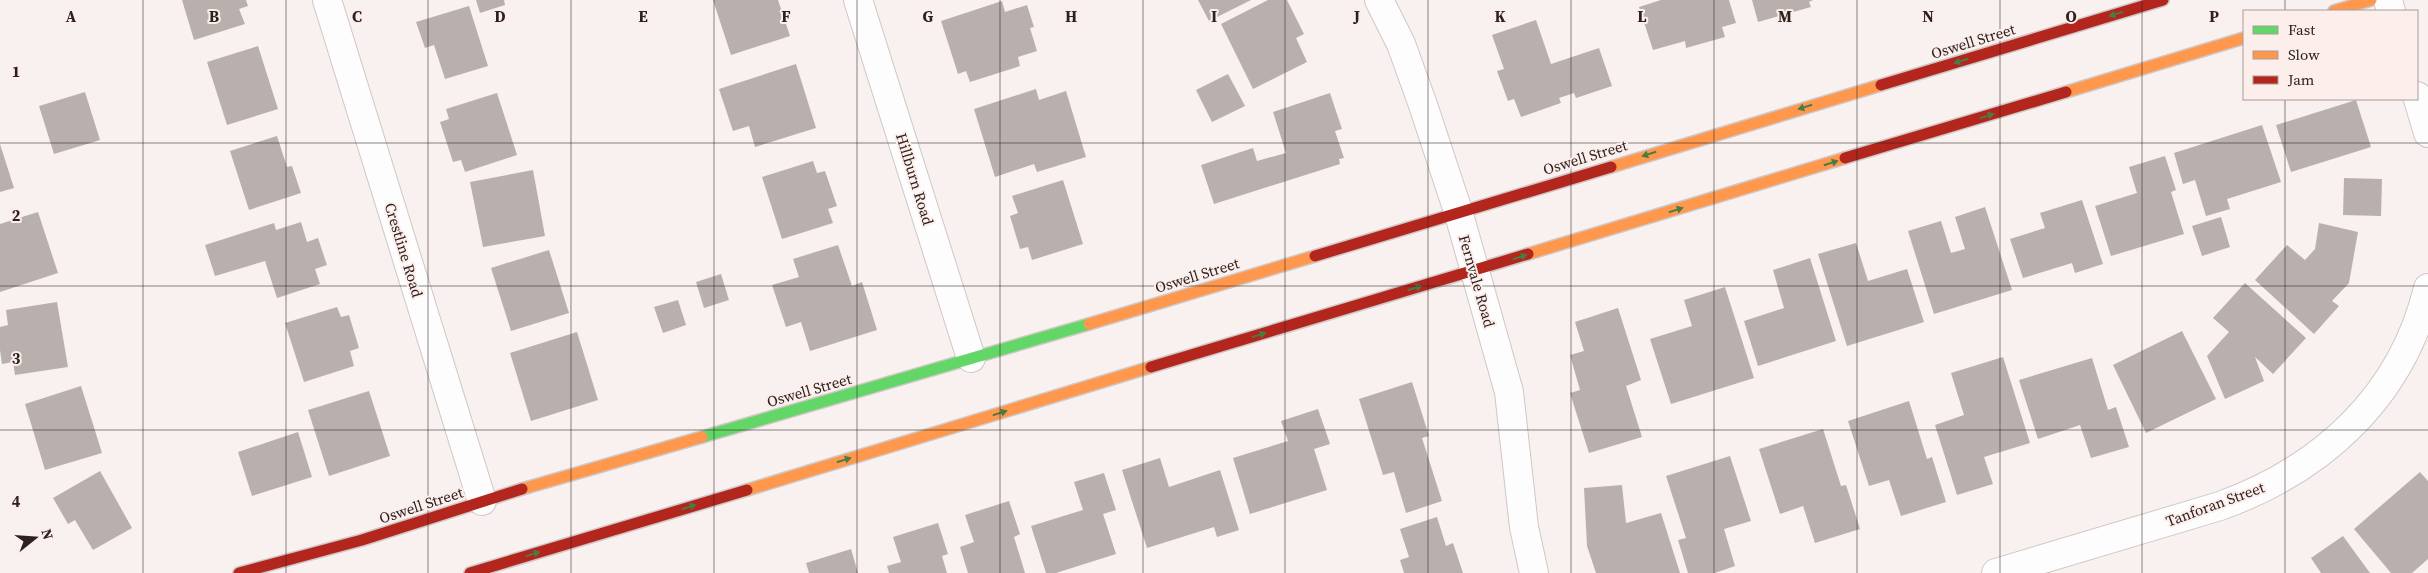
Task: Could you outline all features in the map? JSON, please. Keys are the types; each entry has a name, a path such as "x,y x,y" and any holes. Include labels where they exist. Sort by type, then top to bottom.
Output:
{"main road":[{"name":"Oswell Street","path":"239,573 362,540 482,501 971,358 2163,0"},
{"path":"2337,10 2371,0"},
{"path":"470,573 503,568 2243,38"},
{"path":"324,563 362,540"}],"street":[{"name":"Crestline Road","path":"327,0 482,501"},
{"name":"Hillburn Road","path":"858,0 971,358"},
{"name":"Fernvale Road","path":"1379,0 1401,44 1420,96 1458,211 1509,392 1524,527 1534,573"},
{"path":"2418,99 2428,133"},
{"name":"Tanforan Street","path":"1996,573 2220,506 2250,495 2294,473 2332,444 2370,406 2400,361 2422,312 2428,288"}],"building":[{"path":"182,0 246,0 248,6 239,9 245,24 194,40"},
{"path":"476,0 504,0 505,5 480,13"},
{"path":"713,0 778,0 790,36 731,55"},
{"path":"1198,0 1251,0 1209,21"},
{"path":"1268,0 1287,0 1304,34 1296,38 1307,62 1253,89 1221,24"},
{"path":"1661,0 1729,0 1736,23 1722,27 1725,37 1686,48 1685,41 1653,50 1639,7"},
{"path":"1752,0 1813,0 1809,2 1811,7 1758,22"},
{"path":"1002,1 1005,12 1027,5 1034,27 1030,28 1037,51 1018,57 1020,66 970,82 966,71 958,74 941,21"},
{"path":"469,6 488,66 445,79 434,45 425,48 416,22"},
{"path":"1536,20 1551,64 1599,48 1612,86 1576,98 1574,93 1559,98 1561,103 1521,117 1514,99 1508,101 1497,71 1504,69 1492,35"},
{"path":"258,46 278,109 227,125 207,62"},
{"path":"796,64 816,128 755,147 749,126 733,131 719,89"},
{"path":"1228,74 1245,106 1212,122 1196,90"},
{"path":"1036,89 1039,100 1066,91 1086,157 1037,172 1034,164 995,177 974,109"},
{"path":"85,92 100,140 54,154 39,106"},
{"path":"497,93 517,155 465,172 461,160 453,162 440,122 449,119 446,109"},
{"path":"1330,93 1342,129 1335,131 1344,158 1339,159 1340,164 1214,204 1201,165 1253,148 1257,161 1286,153 1273,112"},
{"path":"2356,100 2371,147 2291,172 2276,125"},
{"path":"2262,125 2281,182 2227,199 2230,209 2206,216 2195,180 2183,184 2174,153"},
{"path":"277,136 287,167 292,166 301,193 249,210 230,151"},
{"path":"0,144 14,188 0,192"},
{"path":"2165,156 2176,190 2171,192 2184,234 2111,256 2095,206 2137,193 2129,167"},
{"path":"813,161 817,173 825,171 837,206 828,209 833,223 782,239 762,177"},
{"path":"533,170 545,236 483,247 470,182"},
{"path":"2344,178 2382,179 2381,216 2343,215"},
{"path":"1063,180 1083,244 1032,260 1028,247 1020,249 1010,216 1018,213 1012,196"},
{"path":"2082,200 2103,264 2075,273 2072,263 2023,278 2010,239 2045,228 2040,213"},
{"path":"1985,207 2012,290 1934,314 1908,231 1941,221 1951,253 1965,249 1955,217"},
{"path":"38,212 58,273 0,292 0,224"},
{"path":"2221,217 2230,247 2202,256 2192,226"},
{"path":"301,222 307,242 318,238 327,265 315,269 320,284 277,298 265,261 215,276 205,245 274,223 276,230"},
{"path":"2319,223 2358,232 2349,283 2332,301 2339,306 2314,334 2255,280 2287,245 2305,260 2315,249"},
{"path":"1856,243 1868,281 1907,269 1924,322 1847,346 1818,254"},
{"path":"838,245 852,286 862,282 877,330 810,351 801,322 786,327 772,285 799,277 793,259"},
{"path":"549,250 569,313 511,331 491,268"},
{"path":"1810,258 1836,341 1758,366 1744,321 1784,308 1773,270"},
{"path":"721,274 729,300 704,308 696,282"},
{"path":"2245,283 2306,338 2273,374 2255,357 2264,381 2225,399 2207,356 2229,332 2213,318"},
{"path":"1725,287 1754,378 1671,404 1650,339 1692,326 1684,300"},
{"path":"678,300 686,325 663,333 654,307"},
{"path":"57,302 68,367 15,375 13,362 2,364 0,350 0,327 8,325 6,310"},
{"path":"337,307 341,317 349,315 359,348 350,351 354,366 304,382 285,323"},
{"path":"1618,308 1641,380 1626,386 1642,437 1589,453 1570,393 1580,390 1570,355 1584,351 1575,322"},
{"path":"2182,331 2216,399 2146,433 2113,365"},
{"path":"577,332 598,400 531,421 510,353"},
{"path":"2003,357 2030,443 1984,457 1993,484 1957,495 1935,425 1964,415 1951,373"},
{"path":"2092,358 2108,410 2116,407 2129,447 2091,458 2080,425 2038,439 2019,380"},
{"path":"1412,382 1429,436 1422,438 1442,501 1406,513 1394,472 1383,475 1359,399"},
{"path":"81,386 102,453 45,470 25,404"},
{"path":"369,391 390,456 329,476 308,410"},
{"path":"1909,401 1927,459 1932,457 1946,502 1901,516 1889,480 1869,486 1848,421"},
{"path":"1318,409 1330,444 1314,449 1327,490 1250,514 1233,458 1288,441 1281,421"},
{"path":"1823,429 1841,486 1846,485 1860,529 1815,543 1803,506 1780,514 1759,449"},
{"path":"298,432 312,477 252,496 238,452"},
{"path":"1730,456 1751,521 1724,529 1735,566 1715,573 1688,573 1678,540 1686,538 1666,476"},
{"path":"1160,458 1169,487 1220,470 1239,530 1217,537 1214,527 1147,548 1122,470"},
{"path":"100,471 132,528 93,550 75,520 68,524 53,498"},
{"path":"2420,472 2428,481 2428,559 2412,573 2391,573 2354,529"},
{"path":"1104,473 1116,510 1103,514 1116,554 1056,573 1046,573 1031,526 1083,510 1074,482"},
{"path":"1622,485 1626,523 1661,513 1680,573 1596,573 1587,546 1584,488"},
{"path":"1009,501 1020,534 1014,537 1025,573 968,573 960,547 974,542 965,515"},
{"path":"1437,517 1446,546 1453,543 1463,573 1404,573 1400,560 1409,557 1400,529"},
{"path":"938,523 948,554 942,556 947,573 889,573 887,566 901,562 893,537"},
{"path":"2343,536 2370,573 2321,573 2311,558"},
{"path":"851,549 858,573 809,573 806,563"}],"traffic: fast":[{"path":"702,437 1089,324"}],"traffic: slow":[{"path":"2337,10 2371,0"},
{"path":"2066,92 2243,38"},
{"path":"1611,167 1881,85"},
{"path":"1528,254 1845,158"},
{"path":"1089,324 1315,256"},
{"path":"747,490 1151,367"},
{"path":"522,489 702,437"}],"traffic: jam":[{"path":"1881,85 2163,0"},
{"path":"1845,158 2066,92"},
{"path":"1315,256 1611,167"},
{"path":"1151,367 1528,254"},
{"path":"239,573 362,540 522,489"},
{"path":"470,573 747,490"}]}
